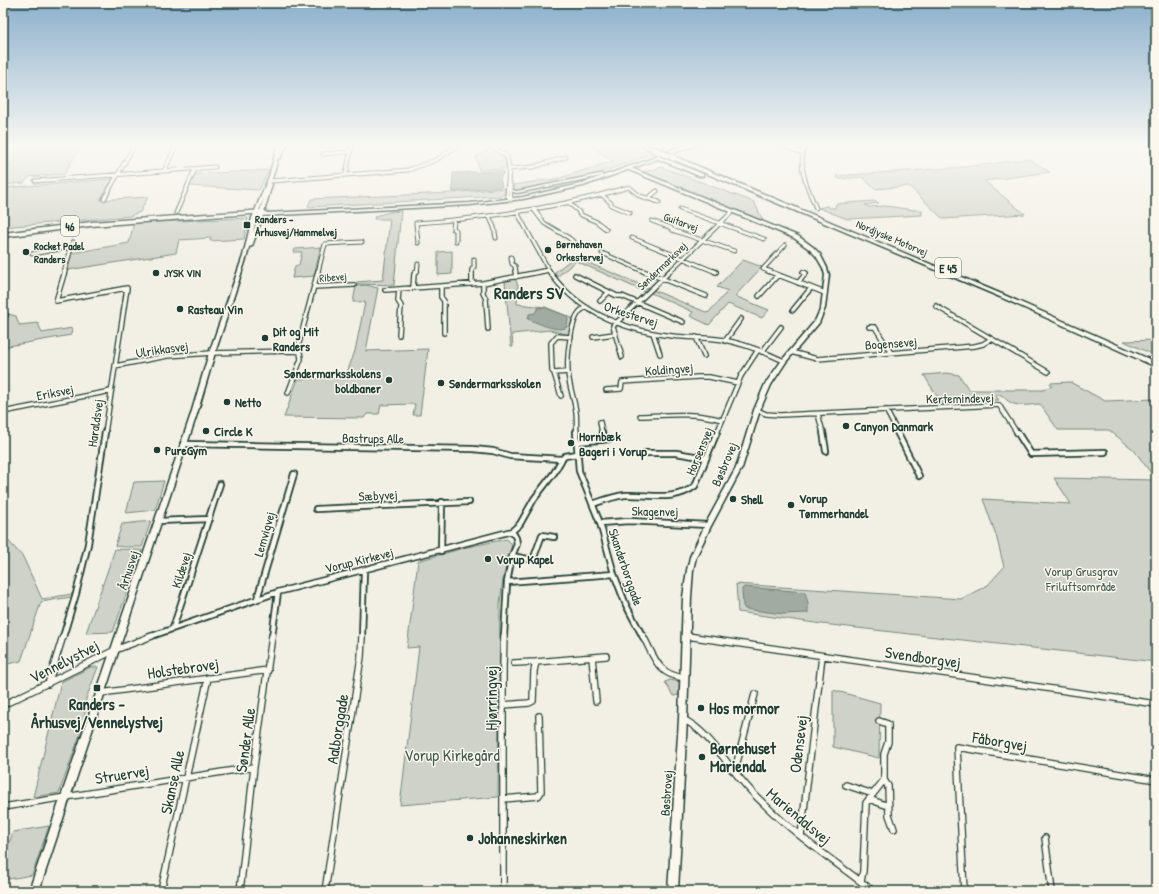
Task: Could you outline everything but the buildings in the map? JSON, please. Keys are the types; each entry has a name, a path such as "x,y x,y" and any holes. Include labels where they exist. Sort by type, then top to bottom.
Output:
{"highway":[{"path":"742,186 878,244"},
{"name":"Nordjyske Motorvej","path":"744,186 1036,310 1156,365"},
{"name":"Nordjyske Motorvej","path":"749,186 998,289 1156,360"},
{"name":"46","path":"136,220 250,216 259,213"},
{"name":"46","path":"3,235 136,220 259,213"}],"main road":[{"name":"Århusvej","path":"245,256 254,237 267,186"},
{"name":"Århusvej","path":"34,891 269,186"},
{"name":"46","path":"259,213 470,204 565,186"},
{"name":"46","path":"259,213 461,202 573,188 580,186"},
{"name":"Bøsbrovej","path":"671,186 796,237 811,248 823,261 827,275 823,308 817,322 791,352 768,384 757,410 739,468 708,525 693,557 687,597 687,636 673,891"}],"street":[{"path":"104,200 112,186"},
{"path":"176,213 188,186"},
{"path":"509,186 510,196"},
{"path":"509,186 510,196"},
{"path":"807,186 816,208"},
{"path":"418,244 416,223 490,218 518,214 570,204 629,187 640,196 659,202"},
{"path":"647,199 657,191"},
{"path":"602,195 611,203 611,205 630,213"},
{"path":"570,204 579,212 578,214 587,220 604,226 606,229"},
{"path":"680,209 721,222 764,239"},
{"path":"535,211 544,223 573,240 576,244"},
{"name":"Søndermarksvej","path":"616,322 703,240 721,222 726,214 731,211"},
{"name":"Orkestervej","path":"518,214 549,270 562,289 586,308 616,322 653,333 725,340 760,351 784,361"},
{"path":"490,218 492,226 494,227 496,238"},
{"path":"454,221 453,229 456,230 456,241"},
{"name":"Guitarvej","path":"652,221 671,228 672,230 734,252"},
{"path":"632,238 667,254 671,253 716,272"},
{"name":"Haraldsvej","path":"48,684 82,572 88,544 126,288 56,301 73,242"},
{"name":"Ribevej","path":"295,351 298,347 325,244 362,242"},
{"path":"785,245 763,269 825,293"},
{"path":"32,254 71,247"},
{"path":"602,253 706,296"},
{"path":"510,257 512,264 515,266 516,277"},
{"path":"472,284 474,259"},
{"path":"413,288 414,274 417,272 418,264"},
{"path":"385,290 483,283 549,270"},
{"path":"798,283 806,273 803,272"},
{"path":"575,275 609,292 638,302 683,322"},
{"path":"759,296 778,275"},
{"path":"483,283 483,293 486,299 488,329"},
{"name":"Ribevej","path":"314,287 354,285"},
{"path":"441,286 441,298 444,301 444,333"},
{"path":"793,310 811,288"},
{"path":"399,289 398,301 401,306 399,335"},
{"path":"600,301 609,292"},
{"path":"936,306 1048,372"},
{"name":"Skanderborggade","path":"586,308 575,317 568,354 568,372 576,412 579,471 582,482 593,504 600,523 614,574 626,605 664,673 671,676 685,678"},
{"path":"3,310 6,315 3,323"},
{"path":"725,340 741,319"},
{"path":"616,322 613,326 614,334 622,358"},
{"name":"Horsensvej","path":"593,504 616,496 679,496 688,492 695,486 738,383 749,363 781,327"},
{"path":"869,327 875,327 891,353"},
{"path":"653,333 660,354"},
{"path":"593,337 614,334"},
{"path":"561,396 554,373 552,372 551,343 552,339 560,335 571,337"},
{"path":"696,337 704,356"},
{"name":"Bogensevej","path":"791,352 817,359 975,346 983,344 991,339"},
{"path":"212,353 300,352 301,359 288,393"},
{"name":"Ulrikkasvej","path":"115,366 167,356 212,353"},
{"path":"554,373 568,372"},
{"name":"Koldingvej","path":"606,390 621,389 622,382 698,376 738,383"},
{"name":"Eriksvej","path":"3,412 111,391"},
{"name":"Kertemindevej","path":"757,410 766,414 780,415 999,404 1031,454 1105,452"},
{"path":"886,410 919,476"},
{"path":"640,416 691,414 706,415 722,420"},
{"path":"818,414 826,451"},
{"path":"600,422 603,440"},
{"path":"577,442 609,440"},
{"name":"Bastrups Alle","path":"183,444 473,449 493,451 510,456 562,459"},
{"path":"646,453 680,452 690,453 706,458"},
{"path":"512,532 520,524 534,499 554,473 562,459 566,456 577,454"},
{"name":"Lemvigvej","path":"257,599 294,474"},
{"name":"Kildevej","path":"173,628 220,484"},
{"path":"441,551 442,502"},
{"name":"Sæbyvej","path":"316,509 442,502 469,502"},
{"path":"158,521 209,520"},
{"name":"Skagenvej","path":"600,523 636,521 708,525"},
{"name":"Vorup Kirkevej","path":"115,650 173,628 278,592 512,532"},
{"name":"Hjørringvej","path":"503,891 504,705 507,582 512,556 517,544 516,538 512,532"},
{"path":"512,556 533,560 542,535 554,537"},
{"name":"Aalborggade","path":"325,891 361,657 364,571"},
{"path":"507,582 614,574"},
{"name":"Sønder Alle","path":"240,891 254,767 278,592"},
{"name":"Svendborgvej","path":"687,636 1156,704"},
{"name":"Vennelystvej","path":"3,705 115,650"},
{"path":"514,663 606,656"},
{"name":"Odensevej","path":"801,836 822,656"},
{"path":"592,657 596,701"},
{"path":"504,705 529,703 534,701 534,667 536,662"},
{"name":"Holstebrovej","path":"101,693 268,670"},
{"name":"Skanse Alle","path":"161,891 208,678"},
{"path":"732,770 736,766 755,694"},
{"path":"504,799 538,796 541,792 539,716"},
{"name":"Mariendalsvej","path":"683,719 700,728 732,770 774,815 873,891"},
{"path":"879,721 888,724 888,742 884,754 884,780 888,786 889,815 894,829"},
{"name":"Fåborgvej","path":"964,891 957,748 1156,780"},
{"name":"Struervej","path":"3,807 254,767"},
{"path":"861,881 863,871 866,803 884,780"},
{"path":"846,784 873,794"},
{"path":"869,799 888,806"},
{"path":"1045,838 1052,891"}],"green space":[{"path":"31,186 109,186 100,200 148,197 140,212 130,216 3,227 3,188"},
{"path":"189,186 261,186 259,190"},
{"path":"513,186 541,186 515,191"},
{"path":"676,186 711,186 754,202 764,223"},
{"path":"871,186 990,186 1025,214 943,219 909,186 875,189"},
{"path":"505,188 505,194 499,196 308,207 311,199 451,193"},
{"path":"873,201 879,203 865,205 869,207 885,206 922,211 922,215 847,219 819,208 827,206 830,208 835,208 836,204"},
{"path":"401,211 394,285 357,284 357,282 383,280 390,219 374,219 375,216"},
{"path":"248,218 244,239 210,241 211,238 179,240 176,253 68,270 72,253 129,243 134,223"},
{"path":"321,247 314,276 292,278 295,266 299,265 302,252 294,252 295,249"},
{"path":"452,251 452,274 438,275 438,252"},
{"path":"574,257 649,288 645,292 576,261 557,277 554,273"},
{"path":"743,260 762,267 735,296 769,310 762,318 728,304 709,325 690,316 693,312 651,293 653,290 708,313 728,291 717,287"},
{"path":"515,279 518,285 517,304 545,307 572,318 569,335 550,330 512,334 513,347 511,347 505,281"},
{"path":"366,285 378,288 366,351 428,349 420,415 413,415 415,404 381,405 379,414 367,414 364,418 284,417 298,379 345,378 355,351 365,302 353,302 356,286"},
{"path":"8,314 16,316 19,325 38,323 42,333 72,328 71,335 3,347 3,329"},
{"path":"1156,340 1156,356 1124,341"},
{"path":"947,373 959,375 969,390 1043,390 1052,386 1050,383 1070,382 1105,401 1156,399 1156,480 1134,450 1109,430 1058,430 1040,404 1015,404 1010,402 1002,395 995,395 999,400 941,403 924,375"},
{"name":"Vorup Grusgrav Friluftsområde","path":"1054,478 1156,480 1156,662 822,624 738,612 736,584 961,599 988,585 1004,567 996,535 983,499 1071,504"},
{"path":"164,481 155,510 126,513 134,482"},
{"path":"151,521 142,547 115,546 122,524"},
{"path":"3,535 23,557 42,599 72,594 71,597 41,602 21,661 3,665 3,647 8,632 3,633"},
{"name":"Vorup Kirkegård","path":"507,539 512,544 503,579 500,604 498,797 400,805 419,647 407,648 418,561 467,547"},
{"path":"115,549 142,550 113,632 86,633"},
{"path":"91,667 98,667 86,699 84,724 59,793 33,797 61,682"},
{"path":"670,680 680,682 679,695 673,696 665,682"},
{"path":"833,690 880,703 879,758 833,747"},
{"path":"49,826 32,875 3,880 3,860 13,832"}],"shaded area":[{"path":"452,186 502,186 501,187 452,192"},
{"path":"544,307 567,316 567,327 563,329 553,328 528,319 529,314 535,313 538,308"},
{"path":"744,587 805,592 808,603 808,613 783,614 745,609 743,606 742,589"}],"place":[{"name":"Randers - Århusvej/Hammelvej","path":"247,225"},
{"name":"Børnehaven Orkestervej","path":"548,250"},
{"name":"Rocket Padel Randers","path":"26,252"},
{"name":"JYSK VIN","path":"156,273"},
{"name":"Rasteau Vin","path":"180,309"},
{"name":"Dit og Mit Randers","path":"265,338"},
{"name":"Søndermarksskolens boldbaner","path":"389,380"},
{"name":"Søndermarksskolen","path":"441,383"},
{"name":"Netto","path":"227,402"},
{"name":"Canyon Danmark","path":"846,426"},
{"name":"Circle K","path":"206,431"},
{"name":"Hornbæk Bageri i Vorup","path":"571,443"},
{"name":"PureGym","path":"157,450"},
{"name":"Shell","path":"733,499"},
{"name":"Vorup Tømmerhandel","path":"791,505"},
{"name":"Vorup Kapel","path":"488,559"},
{"name":"Randers - Århusvej/Vennelystvej","path":"97,688"},
{"name":"Hos mormor","path":"701,708"},
{"name":"Børnehuset Mariendal","path":"702,757"},
{"name":"Johanneskirken","path":"470,838"}],"district":[{"name":"Randers SV","path":"529,292"}]}
